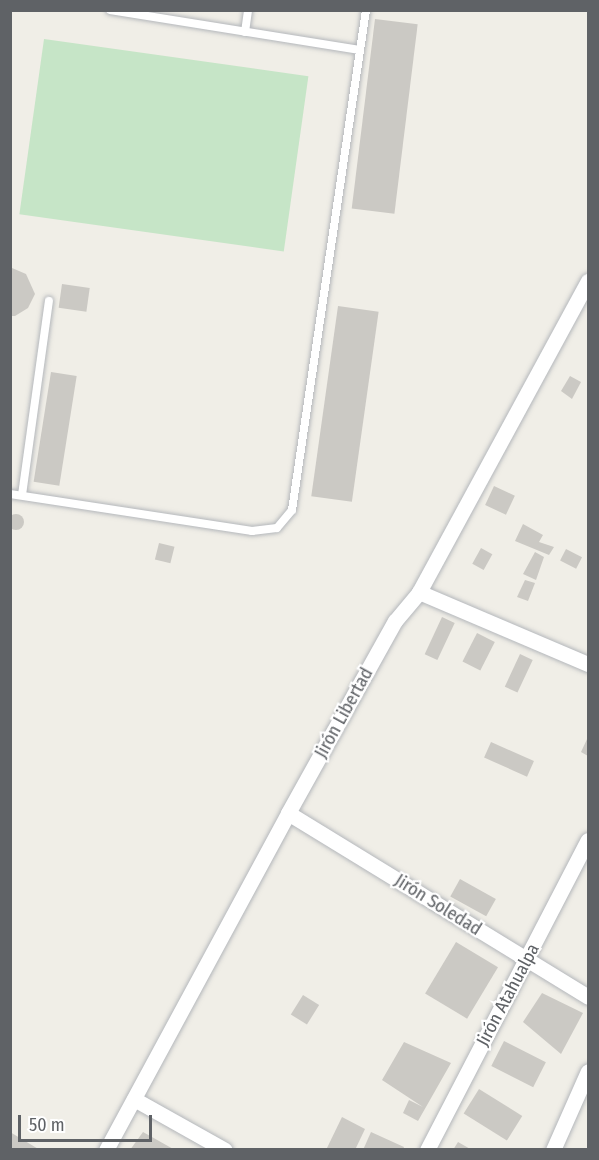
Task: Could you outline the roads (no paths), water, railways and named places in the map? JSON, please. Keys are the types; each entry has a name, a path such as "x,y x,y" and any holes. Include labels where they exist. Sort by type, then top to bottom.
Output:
{"street":[{"name":"Jirón Libertad","path":"106,1149 395,621 419,592 582,306 588,281"},
{"path":"419,592 588,664"},
{"name":"Jirón Soledad","path":"288,813 588,997"},
{"name":"Jirón Atahualpa","path":"427,1149 588,840"},
{"path":"553,1149 588,1071"},
{"path":"134,1099 225,1149"}],"lane":[{"path":"110,10 360,50"},
{"path":"245,32 248,10"},
{"path":"10,494 252,531 276,528 292,510 366,10"},
{"path":"22,495 49,301"}]}
